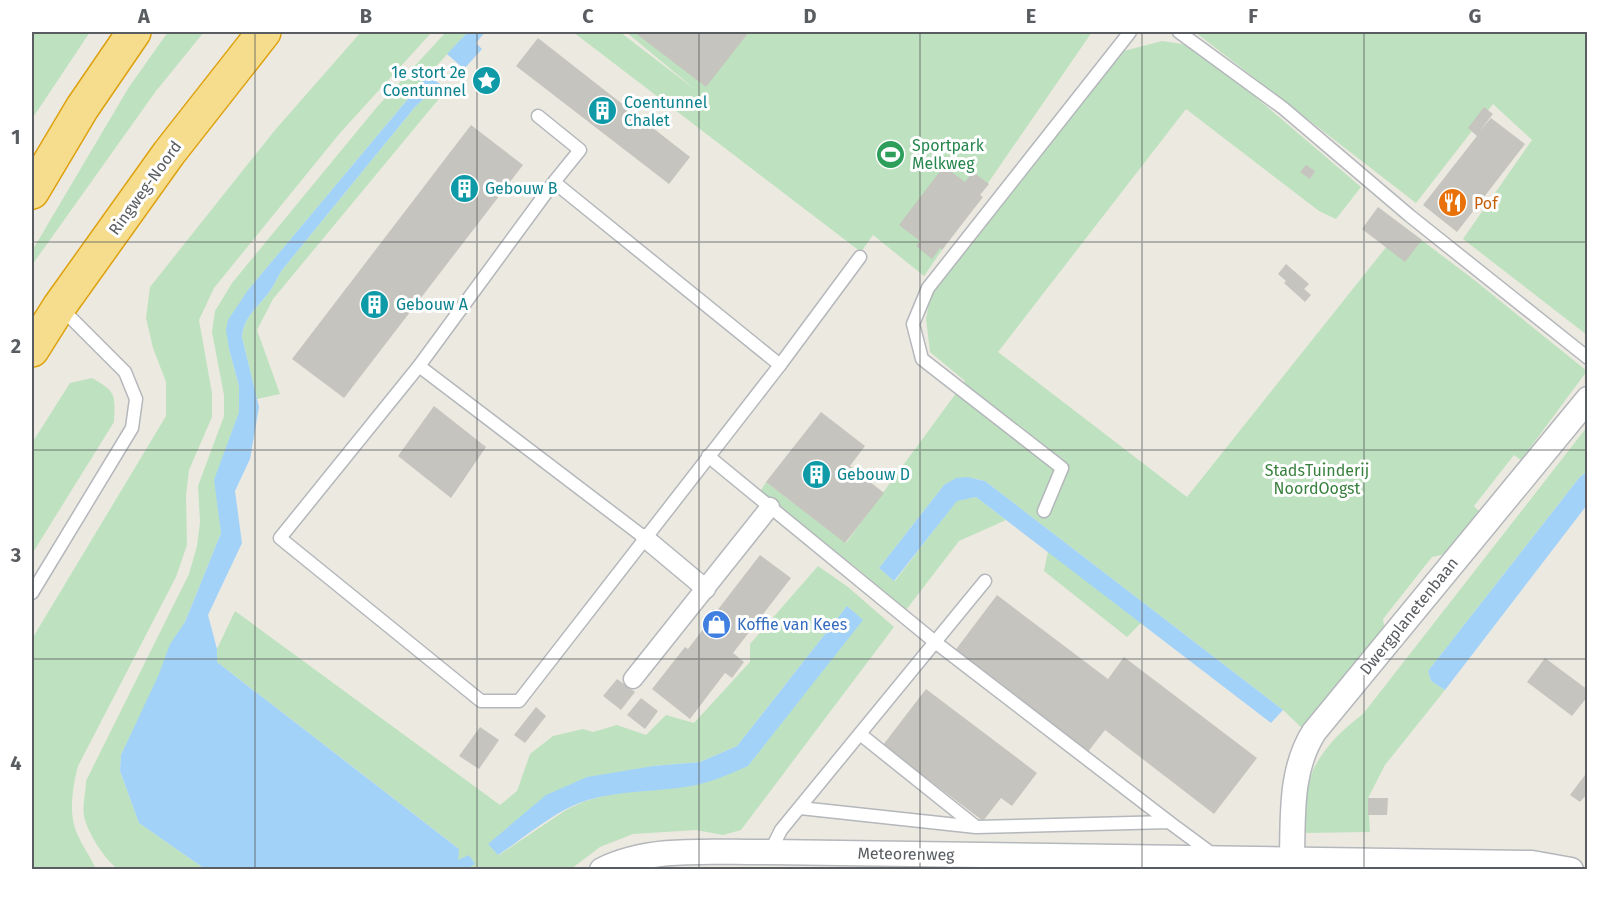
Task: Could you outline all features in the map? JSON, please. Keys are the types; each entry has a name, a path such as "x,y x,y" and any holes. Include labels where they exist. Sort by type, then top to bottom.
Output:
{"highway":[{"path":"32,192 82,108 134,32"},
{"name":"Ringweg-Noord","path":"32,350 59,307 169,153 264,32"}],"street":[{"name":"Dwergplanetenbaan","path":"1292,859 1293,794 1297,770 1305,745 1587,399"},
{"path":"633,679 770,507"},
{"path":"645,538 706,589"},
{"name":"Meteorenweg","path":"602,870 642,856 674,853 770,852 1532,863 1571,870"}],"lane":[{"path":"1044,511 1062,468 922,359 913,324 928,288 1130,32"},
{"path":"1179,32 1283,108 1410,216 1587,358"},
{"path":"538,116 580,150 419,366 280,538 481,701 519,701 780,365 860,257"},
{"path":"554,182 780,365"},
{"path":"32,593 132,428 136,399 125,372 59,307"},
{"path":"419,366 645,538"},
{"path":"708,456 935,642 1218,858"},
{"path":"770,852 781,830 985,581"},
{"path":"860,734 976,827"},
{"path":"800,808 976,827 1169,822"}],"green space":[{"path":"32,32 90,32 32,119"},
{"path":"168,32 204,32 156,91 32,265 32,251 129,87"},
{"path":"361,32 432,32 340,133 214,288 199,320 212,393 212,417 189,470 186,495 187,545 176,577 78,766 75,781 72,797 73,821 79,838 95,867 99,869 32,869 32,639 166,416 166,382 153,348 146,318 150,287 275,130"},
{"path":"446,32 468,32 428,75 248,290 229,349 239,386 239,412 215,479 221,533 185,622 121,755 120,771 139,823 205,869 118,869 102,852 86,823 83,808 86,781 189,574 197,546 200,522 198,486 224,416 224,395 212,332 215,311 232,283 377,107"},
{"name":"Sportpark Melkweg","path":"573,32 620,32 697,91 626,32 1092,32 924,276 873,235 861,252"},
{"path":"1195,32 1587,32 1587,335 1463,239 1532,140 1493,104 1416,203"},
{"name":"StadsTuinderij NoordOogst","path":"1162,41 1189,45 1203,52 1361,187 1336,219 1319,211 1186,109 998,352 1187,497 1403,226 1587,371 1521,460 1514,455 1474,506 1479,511 1446,554 1432,557 1383,619 1385,632 1304,730 1283,710 985,481 964,478 944,485 879,568 895,581 957,500 976,497 1006,520 959,541 906,610 760,492 766,482 846,543 965,381 930,352 926,319 930,297 1120,52"},
{"path":"440,84 447,89 273,299 257,330 280,394 257,399 242,337 247,319 269,292 282,270 415,107"},
{"path":"92,378 106,387 113,395 114,422 32,554 32,443 70,383"},
{"path":"1587,427 1587,471 1579,478 1428,671 1431,681 1445,690 1385,765 1368,798 1370,832 1305,833 1307,787 1317,762 1333,741 1363,714"},
{"path":"1048,551 1141,623 1127,637 1044,571"},
{"path":"818,566 848,587 894,627 741,830 723,835 696,830 633,834 600,847 571,869 465,869 475,864 457,860 458,848 217,662 217,649 235,611 500,805 517,791 530,754 553,736 583,729 593,732 617,725 646,735 666,715 694,723 750,662 750,644","holes":["847,606 862,620 748,766 692,786 615,793 585,801 566,810 499,855 489,844 546,796 653,766 700,762 737,746"]}],"water":[{"path":"468,32 485,32 476,43 482,49 464,69 447,54"},
{"path":"428,75 440,84 415,107 282,270 245,325 242,337 259,407 250,459 235,491 242,543 208,615 217,649 217,662 459,849 458,860 469,855 475,864 465,870 205,869 139,823 120,771 121,755 159,674 170,644 185,622 221,533 214,480 239,412 239,386 226,330 228,320 248,290"},
{"path":"1587,471 1587,505 1445,690 1431,681 1428,671 1579,478"},
{"path":"967,477 985,481 1283,710 1271,723 976,497 957,501 894,581 879,568 944,485 956,478"},
{"path":"847,606 863,620 748,766 692,786 614,794 576,804 552,817 498,855 488,844 546,795 587,777 653,766 700,762 737,746"}],"building":[{"path":"634,32 749,32 706,87"},
{"name":"Coentunnel Chalet","path":"538,38 690,157 669,184 516,66"},
{"path":"1484,107 1493,114 1479,132 1491,118 1525,144 1457,232 1423,205 1477,136 1468,128"},
{"path":"471,125 523,165 344,398 292,359"},
{"path":"1306,165 1315,171 1310,179 1300,172"},
{"path":"944,166 965,182 973,172 989,184 980,195 983,197 942,250 940,248 932,259 916,246 920,241 899,225"},
{"path":"1378,207 1422,240 1405,262 1362,229"},
{"path":"1286,264 1309,284 1304,289 1311,295 1305,302 1284,283 1286,281 1278,274"},
{"path":"434,406 486,447 451,498 398,456"},
{"name":"Gebouw D","path":"821,412 865,446 850,466 884,493 845,543 766,482"},
{"path":"760,555 791,578 733,653 744,662 732,678 725,673 690,719 652,689 685,647 688,649 707,624 704,621 713,609 716,612"},
{"path":"997,595 1108,679 1124,657 1257,758 1214,814 1105,730 1087,753 954,652"},
{"path":"1545,658 1588,690 1588,696 1572,716 1527,682"},
{"path":"617,679 635,692 621,710 603,696"},
{"path":"926,689 1037,773 1012,806 1001,798 983,821 883,745"},
{"path":"641,698 658,711 645,729 627,715"},
{"path":"536,707 546,716 525,743 514,735"},
{"path":"480,727 499,740 479,769 459,756"},
{"path":"1588,771 1588,793 1580,802 1570,795"},
{"path":"1368,798 1388,798 1387,815 1368,815"}],"place":[{"name":"1e stort 2e Coentunnel","path":"487,81"},
{"name":"Coentunnel Chalet","path":"603,111"},
{"name":"Sportpark Melkweg","path":"891,154"},
{"name":"Gebouw B","path":"464,188"},
{"name":"Pof","path":"1453,203"},
{"name":"Gebouw A","path":"375,304"},
{"name":"Gebouw D","path":"816,474"},
{"name":"Koffie van Kees","path":"716,624"}]}
